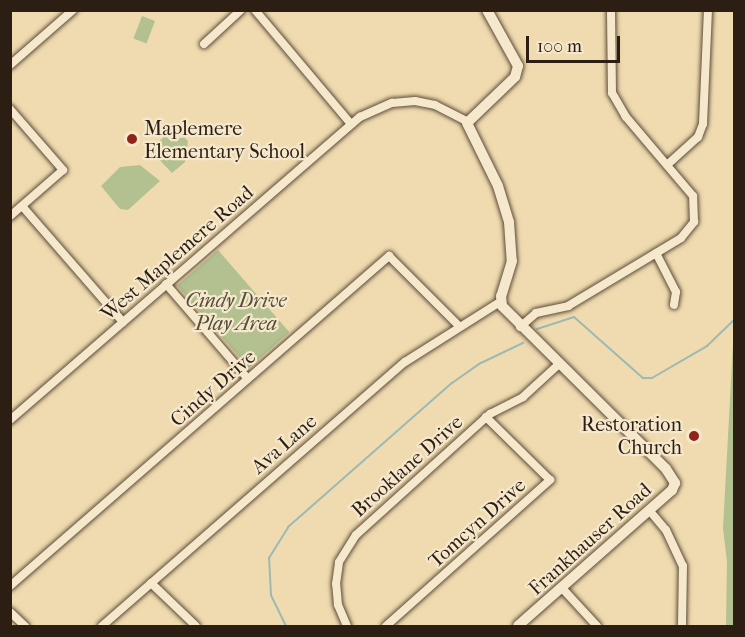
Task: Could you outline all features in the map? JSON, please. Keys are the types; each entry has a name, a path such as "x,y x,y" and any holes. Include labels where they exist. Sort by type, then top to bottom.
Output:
{"street":[{"path":"10,65 73,10"},
{"path":"204,44 241,10"},
{"path":"255,10 351,124"},
{"path":"487,10 516,59 518,70 515,77 467,121 498,186 509,222 512,261 500,303"},
{"path":"520,327 536,313 568,306 656,253 687,233 696,216 693,196 620,109 612,93 611,10"},
{"path":"667,165 698,137 703,124 708,10"},
{"name":"West Maplemere Road","path":"10,420 351,124 370,111 403,101 435,105 467,121"},
{"path":"10,109 63,170 10,216"},
{"path":"22,206 123,322"},
{"path":"656,253 676,292 674,305"},
{"name":"Cindy Drive","path":"10,586 389,256 459,326"},
{"path":"166,284 248,379"},
{"name":"Ava Lane","path":"102,627 382,381 459,326 500,303"},
{"name":"Frankhauser Road","path":"500,303 520,327 673,477 674,488 518,627"},
{"name":"Brooklane Drive","path":"347,627 338,605 336,584 339,562 349,543 486,417 524,397 559,364"},
{"name":"Tomcyn Drive","path":"386,627 550,480 486,417"},
{"path":"649,510 670,536 682,566 682,627"},
{"path":"151,583 196,627"},
{"path":"562,588 597,627"},
{"path":"10,612 25,627"}],"green space":[{"path":"142,16 155,21 146,43 133,38"},
{"path":"165,136 171,141 184,137 188,141 185,162 172,173 150,150"},
{"path":"140,165 160,181 128,210 120,209 101,186 120,167"},
{"name":"Cindy Drive Play Area","path":"218,250 290,332 249,368 177,285"},
{"path":"734,325 734,626 726,626 727,562 723,528"}],"waterway":[{"path":"537,329 574,317 643,378 652,378 707,346 734,320"},
{"path":"286,626 271,595 269,558 288,527 452,383 481,363 523,343"}],"place":[{"name":"Maplemere Elementary School","path":"132,139"},
{"name":"Restoration Church","path":"694,436"}]}
